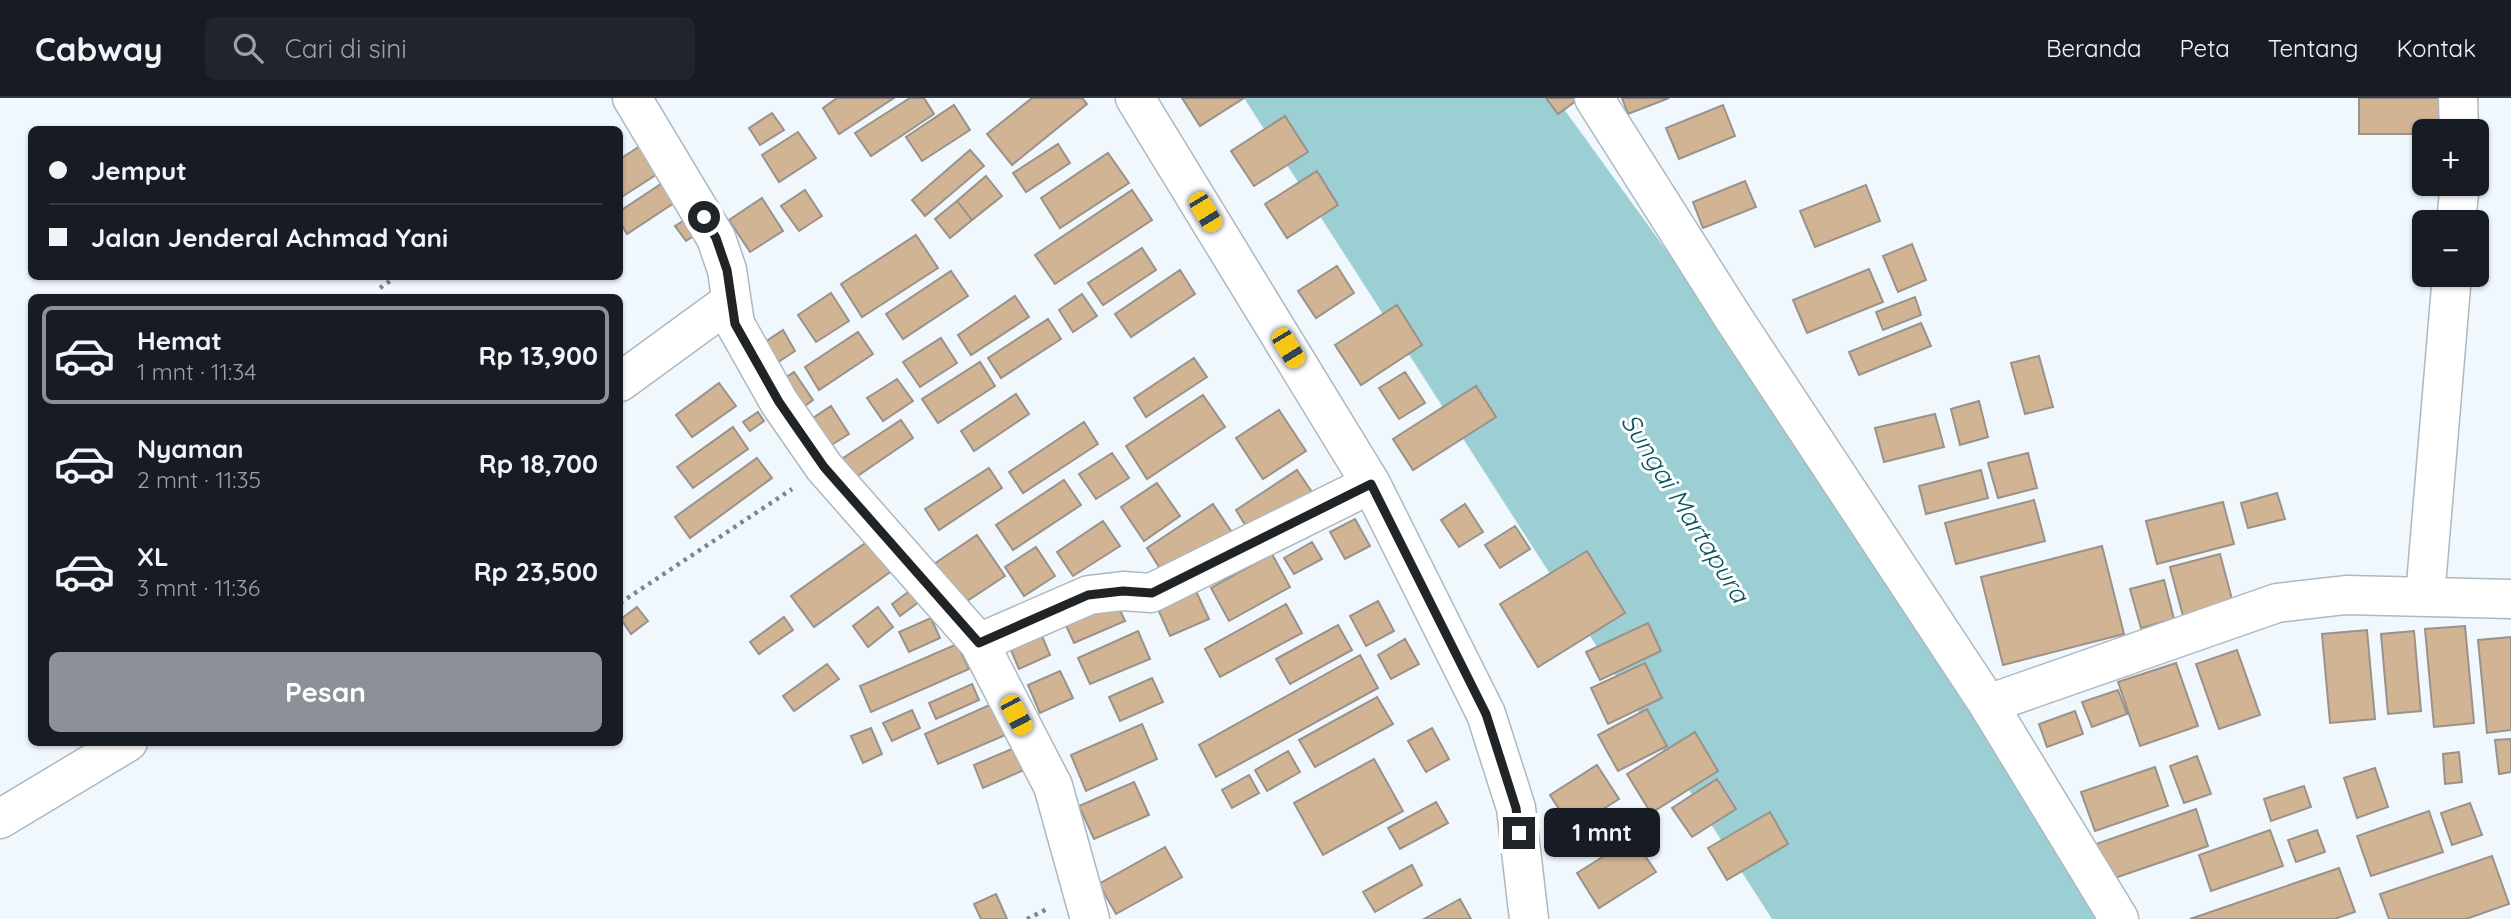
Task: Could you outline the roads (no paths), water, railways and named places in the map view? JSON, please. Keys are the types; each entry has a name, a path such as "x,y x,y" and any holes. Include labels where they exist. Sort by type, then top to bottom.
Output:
{"main road":[{"path":"632,98 716,238 727,270 735,324 779,402 824,467 979,643 1054,786 1090,919"},
{"path":"1135,98 1371,484 1486,714 1516,808 1529,919"},
{"path":"1594,98 1741,330 1989,704 2119,919"},
{"path":"2458,98 2459,119"},
{"path":"2425,597 2451,287"},
{"path":"623,380 732,301"},
{"path":"979,643 1088,595 1123,591 1152,593 1371,484"},
{"path":"1989,704 2277,603 2346,595 2511,598"},
{"path":"0,819 121,746"}],"water":[{"name":"Sungai Martapura","path":"1244,98 1556,98 1947,638 2112,919 1772,919"}]}
